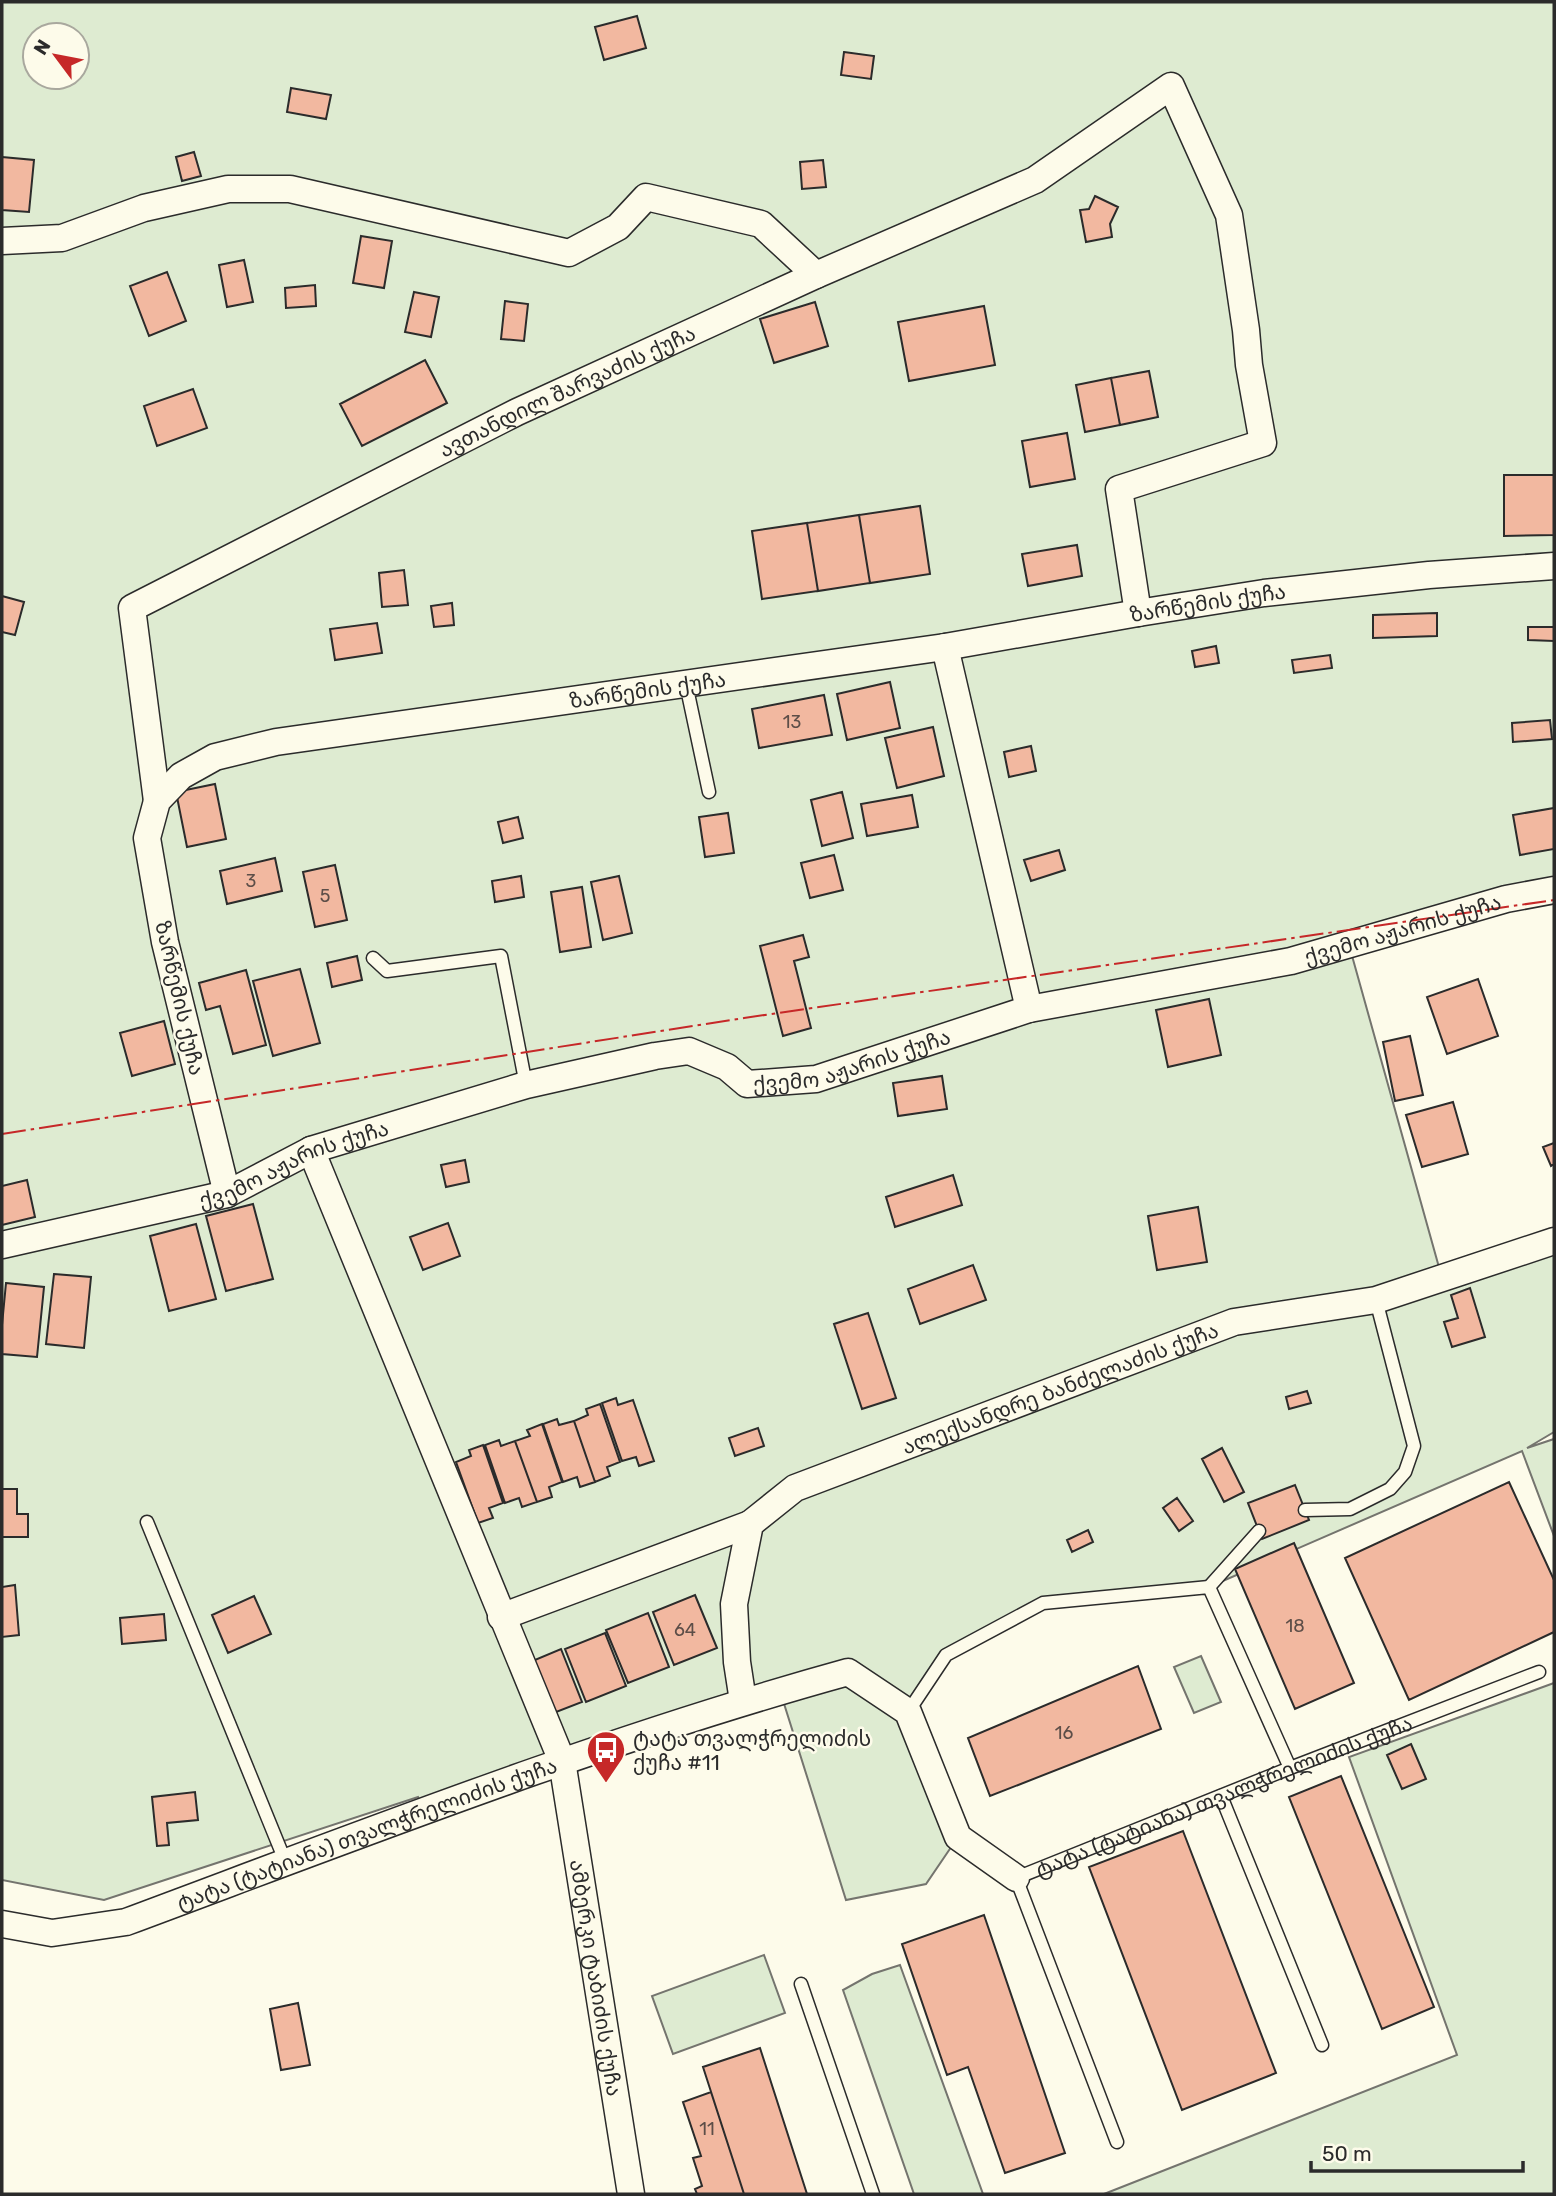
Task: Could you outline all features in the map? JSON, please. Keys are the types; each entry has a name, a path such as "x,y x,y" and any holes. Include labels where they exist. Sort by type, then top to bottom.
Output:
{"street":[{"name":"ავთანდილ შარვაძის ქუჩა","path":"157,800 132,608 517,412 816,275 1035,180 1171,86 1229,215 1249,365 1263,443 1119,489 1138,613"},
{"path":"2,242 62,239 144,208 229,189 290,189 569,253 618,227 646,197 761,224 816,275"},
{"name":"ზარწემის ქუჩა","path":"227,1194 165,942 146,838 157,800 181,776 215,757 276,742 945,647 1264,593 1429,575 1554,566"},
{"path":"945,647 1030,1009"},
{"name":"ქვემო აჟარის ქუჩა","path":"2,1245 227,1194 311,1150 526,1085 689,1051 727,1067 747,1084 816,1079 1030,1009 1291,961 1506,900 1554,890"},
{"name":"ამბერკი ტაბიძის ქუჩა","path":"311,1150 562,1761 631,2194"},
{"name":"ალექსანდრე ბანძელაძის ქუჩა","path":"501,1617 750,1524 795,1488 1234,1322 1376,1300 1554,1241"},
{"path":"743,1701 737,1662 734,1604 750,1524"},
{"name":"ტატა (ტატიანა) თვალჭრელიძის ქუჩა","path":"2,1924 52,1933 126,1922 562,1761 743,1701 848,1672 908,1712 958,1837 1016,1878"}],"lane":[{"path":"686,684 709,792"},
{"path":"373,958 387,971 501,956 526,1085"},
{"path":"1305,1510 1350,1509 1390,1489 1405,1472 1414,1446 1376,1300"},
{"path":"147,1522 286,1863"},
{"path":"908,1712 946,1655 1043,1604 1209,1587 1259,1531"},
{"path":"1209,1587 1290,1768"},
{"name":"ტატა (ტატიანა) თვალჭრელიძის ქუჩა","path":"1016,1878 1539,1672"},
{"path":"1221,1796 1322,2045"},
{"path":"1016,1878 1117,2142"},
{"path":"801,1984 873,2194"}],"green space":[{"path":"2,2 1554,2 1554,890 1349,945 1442,1278 1554,1241 1554,1432 1527,1448 1554,1439 1554,1536 1522,1451 1209,1587 1043,1603 947,1655 908,1712 958,1837 926,1884 846,1900 780,1691 424,1812 418,1797 104,1900 2,1880"},
{"path":"1201,1656 1221,1702 1194,1713 1174,1667"},
{"path":"1554,1683 1554,2194 1104,2194 1457,2055 1349,1757"},
{"path":"764,1955 785,2013 673,2054 652,1996"},
{"path":"900,1965 983,2194 914,2194 843,1990 872,1974"}],"building":[{"path":"637,16 646,48 604,60 595,27"},
{"path":"844,52 874,56 871,79 841,75"},
{"path":"291,88 331,95 326,119 287,112"},
{"path":"194,152 201,176 182,181 176,157"},
{"path":"2,157 34,160 29,212 2,210"},
{"path":"823,160 826,187 802,189 800,162"},
{"path":"1095,196 1118,207 1110,224 1112,237 1086,242 1080,210 1089,209"},
{"path":"361,236 392,241 384,288 353,283"},
{"path":"244,260 253,302 227,307 219,265"},
{"path":"167,272 186,321 149,336 130,286"},
{"path":"315,285 316,306 286,308 285,288"},
{"path":"414,292 439,297 431,337 405,332"},
{"path":"505,301 528,304 524,341 501,339"},
{"path":"815,302 828,346 774,363 760,319"},
{"path":"984,306 995,365 909,381 898,322"},
{"path":"425,360 447,403 362,446 340,404"},
{"path":"1149,371 1158,417 1120,425 1111,378"},
{"path":"1111,378 1120,425 1085,432 1076,385"},
{"path":"193,389 207,428 157,446 144,406"},
{"path":"1067,433 1075,479 1030,487 1022,441"},
{"path":"1504,475 1554,475 1554,535 1504,536"},
{"path":"920,506 930,574 870,583 859,515"},
{"path":"859,515 870,583 818,591 807,523"},
{"path":"807,523 818,591 762,599 752,531"},
{"path":"1077,545 1082,576 1028,586 1022,554"},
{"path":"404,570 408,605 382,607 379,573"},
{"path":"2,596 24,602 15,635 2,632"},
{"path":"452,603 454,625 434,627 431,606"},
{"path":"1437,613 1437,636 1373,638 1373,615"},
{"path":"377,623 382,653 335,660 330,629"},
{"path":"1528,627 1554,627 1554,641 1528,640"},
{"path":"1216,646 1219,663 1195,667 1192,651"},
{"path":"1330,655 1332,668 1294,673 1292,660"},
{"path":"890,682 900,728 847,740 837,694"},
{"path":"824,695 832,735 759,748 752,709"},
{"path":"1550,720 1552,739 1513,742 1512,723"},
{"path":"933,727 944,776 897,788 885,738"},
{"path":"1031,746 1036,771 1009,777 1004,752"},
{"path":"215,784 226,839 187,847 176,792"},
{"path":"842,792 853,838 822,846 811,800"},
{"path":"912,795 918,827 867,836 861,804"},
{"path":"1554,808 1554,849 1520,855 1513,815"},
{"path":"728,813 734,853 705,857 699,817"},
{"path":"518,817 523,838 503,843 498,822"},
{"path":"1059,850 1065,870 1031,881 1024,860"},
{"path":"834,855 843,890 810,898 801,863"},
{"path":"275,858 282,891 227,904 220,871"},
{"path":"335,865 347,920 315,927 303,872"},
{"path":"521,876 524,897 495,902 492,881"},
{"path":"619,876 632,933 603,940 591,882"},
{"path":"582,887 591,947 560,952 551,892"},
{"path":"803,935 809,957 794,961 811,1028 783,1036 760,946"},
{"path":"357,956 362,980 332,987 327,963"},
{"path":"300,969 320,1043 273,1056 253,981"},
{"path":"246,970 266,1045 233,1054 220,1006 206,1010 199,983"},
{"path":"1478,979 1498,1036 1447,1054 1427,997"},
{"path":"1209,999 1221,1055 1168,1067 1156,1010"},
{"path":"164,1021 175,1064 132,1076 120,1033"},
{"path":"1410,1036 1423,1095 1395,1101 1383,1042"},
{"path":"942,1076 947,1109 898,1116 893,1083"},
{"path":"1453,1102 1468,1154 1422,1167 1406,1115"},
{"path":"1554,1143 1554,1164 1551,1166 1543,1147"},
{"path":"465,1160 469,1182 446,1187 441,1165"},
{"path":"953,1175 962,1205 895,1227 886,1197"},
{"path":"27,1180 35,1217 2,1225 2,1186"},
{"path":"253,1204 273,1279 226,1291 206,1216"},
{"path":"1198,1207 1207,1262 1157,1270 1148,1216"},
{"path":"448,1223 460,1256 423,1270 410,1237"},
{"path":"196,1224 216,1299 169,1311 150,1236"},
{"path":"973,1265 986,1300 920,1324 908,1289"},
{"path":"54,1274 91,1277 84,1348 46,1344"},
{"path":"6,1283 44,1287 37,1357 2,1354"},
{"path":"1470,1288 1485,1337 1452,1347 1444,1322 1458,1318 1451,1295"},
{"path":"868,1313 896,1398 862,1409 834,1324"},
{"path":"1307,1391 1311,1403 1289,1409 1286,1397"},
{"path":"616,1398 618,1405 633,1400 654,1461 639,1466 636,1457 622,1461 602,1403"},
{"path":"600,1404 620,1462 607,1467 610,1476 595,1482 574,1421 588,1415 586,1409"},
{"path":"557,1419 559,1425 574,1421 595,1482 580,1487 577,1477 563,1482 543,1424"},
{"path":"542,1424 562,1482 549,1487 552,1497 537,1502 515,1441 530,1436 527,1430"},
{"path":"758,1428 764,1446 735,1456 729,1438"},
{"path":"499,1440 501,1446 515,1441 537,1502 522,1507 519,1498 505,1503 485,1445"},
{"path":"483,1445 503,1503 489,1508 493,1518 478,1523 456,1462 471,1456 469,1450"},
{"path":"1222,1448 1244,1492 1224,1502 1202,1459"},
{"path":"1509,1482 1554,1580 1554,1632 1409,1700 1345,1558"},
{"path":"1295,1485 1309,1520 1262,1539 1248,1503"},
{"path":"2,1489 17,1489 17,1514 28,1514 28,1537 2,1537"},
{"path":"1177,1498 1193,1521 1179,1531 1163,1508"},
{"path":"1088,1530 1093,1542 1072,1552 1067,1540"},
{"path":"1294,1543 1354,1683 1295,1709 1235,1569"},
{"path":"15,1585 19,1635 2,1637 2,1587"},
{"path":"695,1595 717,1648 674,1665 653,1612"},
{"path":"254,1596 271,1634 228,1653 212,1615"},
{"path":"648,1613 669,1667 628,1683 606,1630"},
{"path":"164,1614 166,1640 122,1644 120,1618"},
{"path":"605,1633 626,1686 586,1702 565,1649"},
{"path":"561,1649 582,1702 551,1714 530,1662"},
{"path":"1138,1666 1161,1729 990,1796 968,1738"},
{"path":"1411,1744 1426,1779 1402,1789 1387,1755"},
{"path":"1341,1776 1434,2007 1382,2029 1289,1797"},
{"path":"195,1792 198,1820 167,1823 169,1845 157,1846 152,1797"},
{"path":"1183,1831 1276,2073 1182,2110 1089,1867"},
{"path":"984,1915 1065,2153 1005,2173 968,2067 947,2075 902,1944"},
{"path":"298,2003 310,2065 281,2070 270,2009"},
{"path":"760,2048 807,2194 744,2194 703,2067"},
{"path":"711,2092 744,2194 697,2194 695,2189 702,2186 693,2158 701,2156 683,2102"}],"power":[{"path":"2,1134 744,1018 1554,900"}],"place":[{"name":"ტატა თვალჭრელიძის ქუჩა #11","path":"606,1784"}]}
